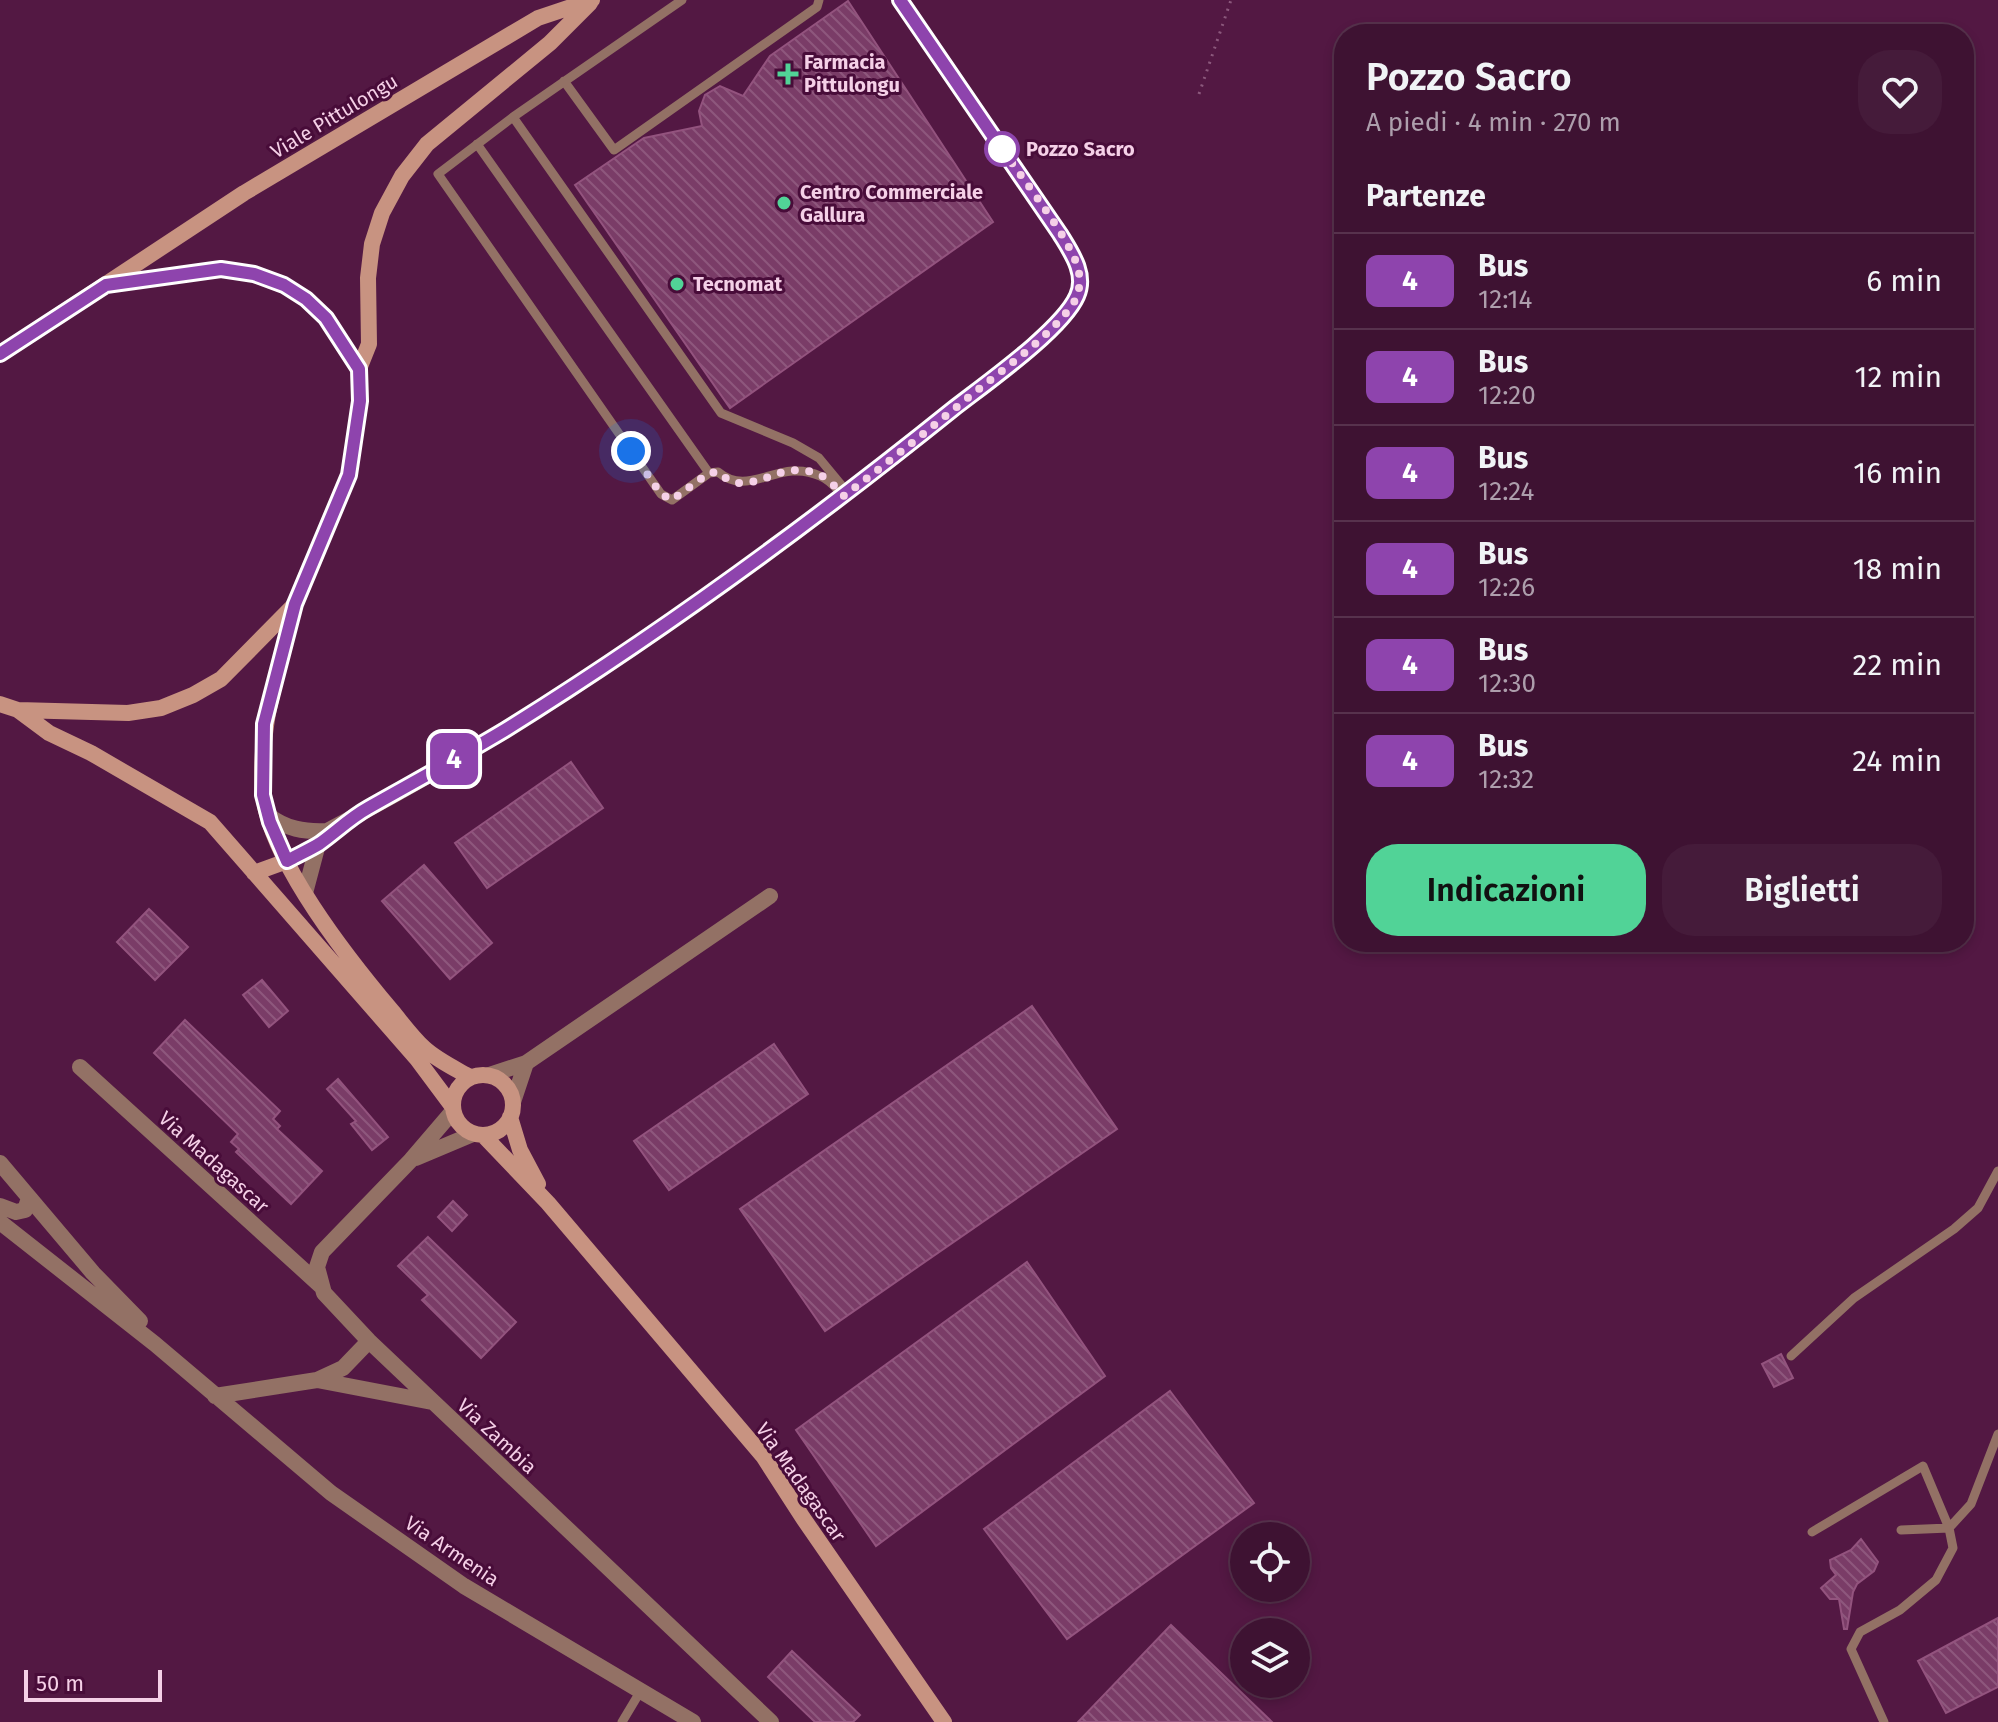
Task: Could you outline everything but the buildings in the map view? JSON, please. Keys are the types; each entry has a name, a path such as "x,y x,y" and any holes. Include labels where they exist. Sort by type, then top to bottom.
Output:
{"street":[{"name":"Viale Pittulongu","path":"0,354 244,193 538,18 593,0"},
{"name":"Viale Pittulongu","path":"295,604 349,475 360,401 359,369 369,344 368,278 372,244 382,213 402,176 427,144 550,43 593,0"},
{"path":"268,815 289,828 327,831 504,730 711,593 846,494 1055,325 1072,306 1079,291 1075,260 900,0"},
{"path":"106,285 221,269 254,274 284,285 306,299 326,318 359,369"},
{"path":"0,704 18,710 128,713 161,708 221,679 295,604"},
{"path":"295,604 264,724 263,795 268,815 287,861 305,893 357,970 422,1047 439,1060 470,1077 489,1075 526,1063 770,896"},
{"path":"18,710 49,733 91,753 210,822 417,1059 463,1129 478,1134"},
{"path":"254,873 287,861 318,844 349,819"},
{"path":"305,893 318,844"},
{"path":"411,1160 434,1148 502,1128 512,1110 526,1063"},
{"name":"Via Madagascar","path":"80,1067 321,1286"},
{"path":"489,1075 506,1085 512,1110"},
{"path":"321,1286 317,1267 322,1252 411,1160 452,1108 456,1090 470,1077"},
{"name":"Via Madagascar","path":"512,1110 520,1150 548,1203"},
{"name":"Via Madagascar","path":"478,1134 548,1203 763,1456 944,1722"},
{"name":"Via Armenia","path":"0,1163 93,1273 211,1392"},
{"path":"0,1206 16,1212 25,1210 29,1198"},
{"name":"Via Armenia","path":"0,1222 155,1344 331,1493 464,1586 693,1722"},
{"name":"Via Zambia","path":"321,1286 369,1341 771,1722"},
{"path":"317,1380 343,1368 369,1341"},
{"path":"211,1392 317,1380 432,1402"}],"lane":[{"path":"682,0 513,117 438,174 661,494 672,500 709,473 718,472 738,484 793,470 823,476 846,494"},
{"path":"564,81 614,150 817,7 819,0"},
{"path":"513,117 721,413 793,443 819,458 846,494"},
{"path":"477,144 709,473"},
{"path":"1791,1356 1854,1298 1954,1229 1978,1208 1998,1171"},
{"path":"1901,1530 1949,1528 1971,1504 1998,1434"},
{"path":"1812,1532 1923,1466 1949,1528 1953,1548 1936,1580 1900,1610 1860,1632 1851,1649 1884,1722"},
{"path":"622,1722 640,1692"}],"path":[{"path":"1199,94 1231,0"}],"bus line":[{"name":"4","path":"0,354 106,285 221,269 254,274 284,285 306,299 326,318 359,369 360,401 349,475 295,604 264,724 263,795 270,822 287,861 318,844 349,819 504,730 711,593 860,484 1019,356 1072,306 1079,291 1080,275 1075,260 900,0"}],"place":[{"name":"Farmacia Pittulongu","path":"788,74"},
{"name":"Pozzo Sacro","path":"1002,149"},
{"name":"Centro Commerciale Gallura","path":"784,203"},
{"name":"Tecnomat","path":"677,284"}],"route":[{"path":"631,451 661,494 672,500 709,473 718,472 738,484 793,470 823,476 844,496 1019,356 1072,306 1079,291 1080,275 1060,234 1002,149"}]}
